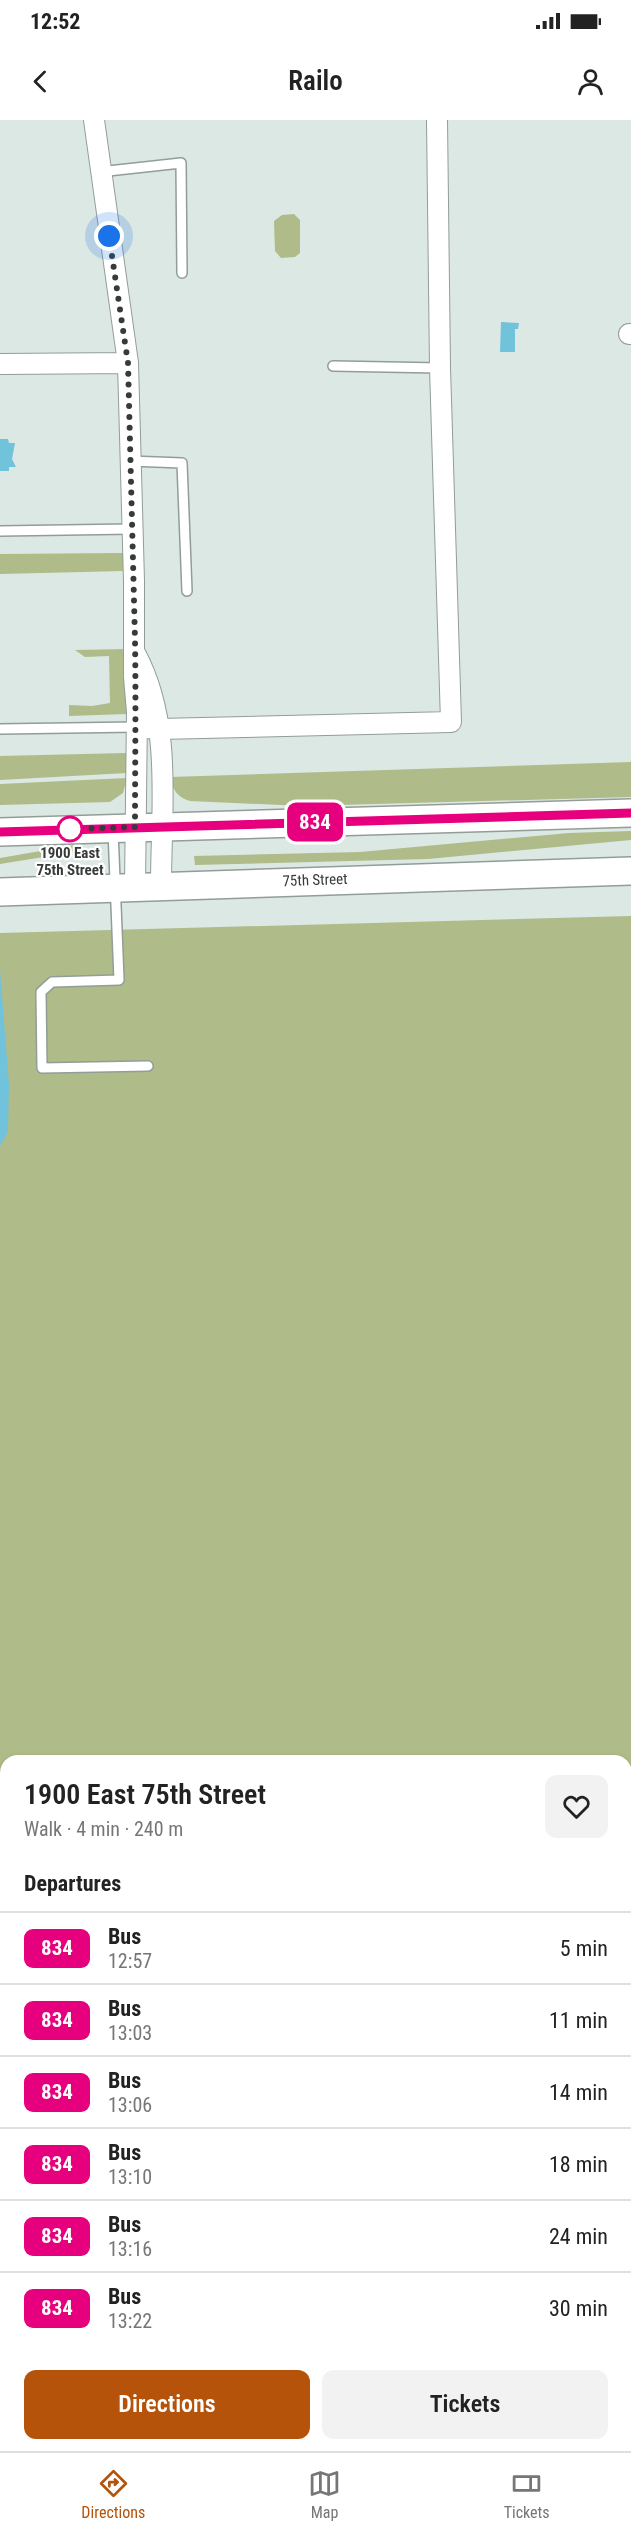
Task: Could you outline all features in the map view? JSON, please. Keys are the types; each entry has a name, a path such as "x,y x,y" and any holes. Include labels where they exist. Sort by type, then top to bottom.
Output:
{"main road":[{"path":"0,832 631,813"},
{"name":"75th Street","path":"0,892 631,871"}],"street":[{"path":"94,120 99,172 128,363 135,652 137,886"},
{"path":"136,727 159,729 451,722 440,368 437,120"},
{"path":"0,364 128,363"},
{"path":"135,652 147,674 156,705 161,745 137,827"}],"lane":[{"path":"99,172 181,163 182,273"},
{"path":"333,366 440,368"},
{"path":"130,461 182,463 186,591"},
{"path":"0,531 132,529"},
{"path":"0,729 136,727"},
{"path":"137,886 119,980 52,982 40,992 42,1068 148,1066"}],"green space":[{"path":"294,214 300,220 300,253 295,257 281,258 275,251 274,221 282,215"},
{"path":"123,553 123,571 0,574 0,554"},
{"path":"126,649 127,714 69,716 69,705 92,706 110,703 109,656 85,657 75,650"},
{"path":"126,753 127,773 0,780 0,756"},
{"path":"631,762 631,797 303,806 190,801 182,798 176,792 170,777"},
{"path":"127,778 123,793 110,802 0,805 0,784"},
{"path":"631,831 631,840 428,859 195,865 194,856 360,852 569,833"},
{"path":"75,845 81,847 81,851 0,864 0,858"},
{"path":"631,916 631,1755 0,1755 0,933"}],"water":[{"path":"501,322 519,323 518,329 515,329 515,352 500,352"},
{"path":"0,439 8,439 9,443 15,443 12,459 16,467 9,467 9,471 0,471"},
{"path":"0,970 9,1084 8,1132 0,1146"}],"bus line":[{"name":"834","path":"0,832 631,813"}],"place":[{"name":"1900 East 75th Street","path":"70,829"}],"route":[{"path":"70,829 135,827 135,640 128,363 109,236"}]}
